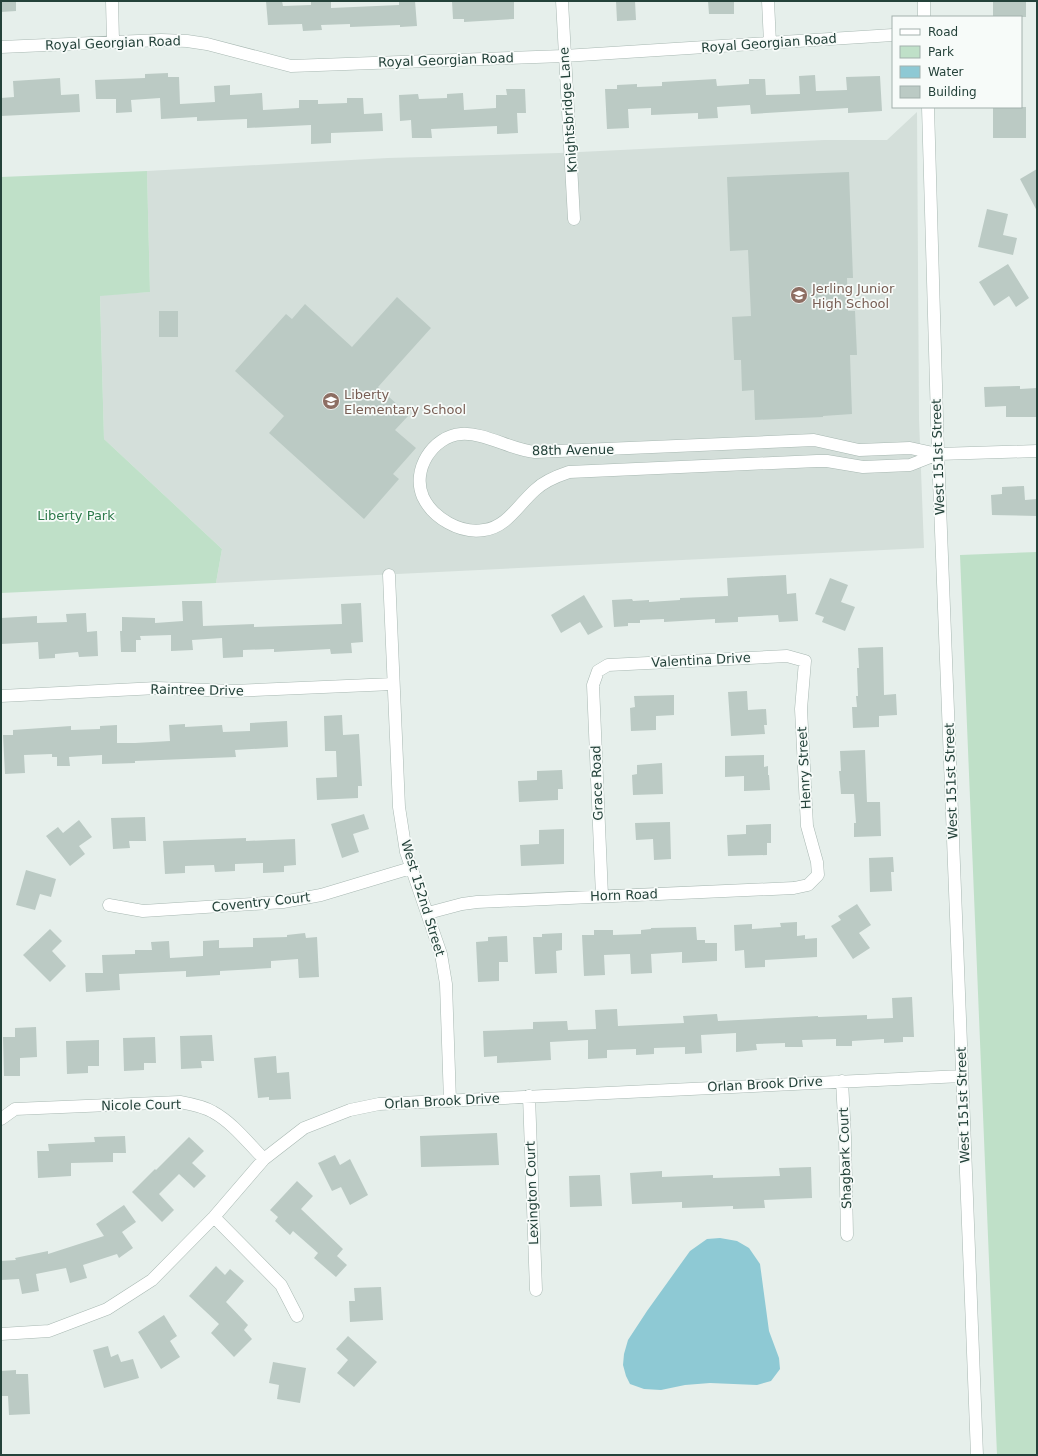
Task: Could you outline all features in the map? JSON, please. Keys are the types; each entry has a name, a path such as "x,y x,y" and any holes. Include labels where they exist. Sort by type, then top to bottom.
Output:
{"street":[{"path":"112,1 113,41"},
{"name":"Knightsbridge Lane","path":"562,1 574,219"},
{"path":"768,1 770,43"},
{"path":"924,1 924,16"},
{"name":"Royal Georgian Road","path":"1,47 113,41 187,41 207,44 291,66 564,56 892,35"},
{"name":"West 151st Street","path":"928,108 938,454 977,1455"},
{"name":"88th Avenue","path":"938,454 910,465 863,467 818,461 570,472 545,481 535,489 504,523 494,528 474,531 462,529 441,518 423,497 421,487 421,473 424,462 431,449 450,436 460,434 480,436 524,451 535,452 814,440 859,450 910,448 938,454 1037,451"},
{"name":"West 152nd Street","path":"389,575 399,807 405,845 411,868 428,913 441,954 444,971 450,1101"},
{"name":"Valentina Drive","path":"598,671 608,665 772,656 787,656 805,661"},
{"name":"Henry Street","path":"805,661 801,709 807,826 817,862 818,875"},
{"name":"Grace Road","path":"598,671 593,685 602,896"},
{"name":"Raintree Drive","path":"1,696 156,688 233,691 393,684"},
{"name":"Coventry Court","path":"108,905 143,911 283,902 321,895 411,868"},
{"name":"Horn Road","path":"428,913 462,904 477,902 794,888 808,885 818,875"},
{"name":"Orlan Brook Drive","path":"1,1334 49,1331 107,1309 152,1280 214,1217 264,1159 304,1128 350,1110 379,1104 962,1076"},
{"name":"Shagbark Court","path":"842,1081 848,1235"},
{"name":"Lexington Court","path":"529,1096 536,1290"},
{"name":"Nicole Court","path":"1,1119 15,1109 180,1102 196,1105 213,1112 230,1125 264,1159"},
{"path":"214,1217 281,1285 297,1316"}],"shaded area":[{"path":"917,112 919,419 924,548 216,583 222,549 104,439 100,295 150,292 147,171 388,158 559,153 824,140 887,140"}],"green space":[{"name":"Liberty Park","path":"147,171 150,292 100,296 104,439 222,549 216,583 1,593 1,177"},
{"path":"1037,552 1037,1455 997,1455 960,555"}],"water":[{"path":"720,1238 737,1241 749,1248 760,1264 769,1331 779,1358 780,1369 771,1381 757,1385 710,1383 685,1385 661,1390 644,1389 630,1384 623,1365 628,1340 690,1251 707,1239"}],"building":[{"path":"1,1 16,1 16,11 1,12"},
{"path":"266,1 282,1 283,6 311,5 311,1 331,1 331,8 399,5 399,1 415,1 417,26 400,27 400,25 350,27 350,24 321,25 322,30 303,31 302,24 268,25"},
{"path":"452,1 514,1 514,19 464,22 464,19 453,19"},
{"path":"616,1 635,1 636,20 617,21"},
{"path":"708,1 734,1 734,14 709,14"},
{"path":"993,1 1026,1 1026,17 993,16"},
{"path":"168,73 168,77 179,77 180,104 215,102 214,86 230,85 230,95 262,93 263,110 299,108 299,100 318,100 318,104 347,103 347,98 363,98 364,114 382,113 383,131 331,133 331,143 311,144 311,125 247,128 247,119 197,121 197,117 161,119 160,98 131,100 132,112 116,113 116,99 96,99 95,80 145,78 145,74"},
{"path":"815,75 816,91 847,90 846,77 880,76 882,111 848,113 848,108 751,114 750,105 717,107 718,118 698,119 698,113 651,115 651,108 628,109 629,128 607,129 605,89 617,89 617,85 637,84 637,87 662,86 662,82 716,79 717,86 749,84 749,79 765,79 766,95 800,94 799,76"},
{"path":"60,78 61,95 79,94 80,112 1,116 1,98 14,97 13,81"},
{"path":"506,89 525,89 526,113 517,113 518,133 497,134 497,126 431,129 432,138 412,138 411,120 400,121 399,95 418,94 419,99 447,98 447,94 463,93 464,110 496,108 496,95 507,95"},
{"path":"1026,107 1026,138 993,138 993,108"},
{"path":"1037,169 1037,211 1020,179"},
{"name":"Jerling Junior High School","path":"849,172 853,278 847,278 848,311 855,311 857,355 850,355 852,414 823,417 755,420 754,390 742,391 741,360 734,360 732,317 751,316 748,250 730,251 727,177"},
{"path":"987,209 1008,214 1003,235 1017,238 1013,255 978,247"},
{"path":"1008,264 1029,298 1016,307 1009,296 994,306 979,282"},
{"name":"Liberty Elementary School","path":"397,297 431,328 378,387 409,415 395,430 416,448 393,474 399,479 364,519 269,433 284,416 235,371 286,314 292,319 305,304 352,347"},
{"path":"159,311 178,311 178,337 159,337"},
{"path":"1020,386 1020,389 1037,388 1037,417 1006,417 1006,406 985,407 984,387"},
{"path":"1024,486 1025,500 1037,499 1037,516 992,515 991,495 1002,494 1002,487"},
{"path":"786,575 787,594 796,593 798,621 779,622 778,615 738,617 738,622 715,623 715,619 664,622 664,619 640,620 640,623 628,623 628,626 614,627 612,600 632,599 633,601 649,600 649,602 680,600 680,598 728,596 727,578"},
{"path":"830,578 848,585 841,602 855,607 845,631 822,622 824,617 815,614"},
{"path":"584,595 603,627 588,635 580,622 561,633 551,615"},
{"path":"182,601 202,601 203,626 254,624 254,627 342,624 341,604 361,603 363,642 351,643 352,653 331,654 330,649 274,652 274,649 243,650 243,657 223,658 222,638 192,640 193,650 171,651 171,635 140,636 141,640 136,640 136,652 121,652 120,631 122,631 122,617 155,618 155,623 183,621"},
{"path":"86,613 87,632 97,631 98,656 79,657 78,652 55,654 55,658 39,659 38,642 1,644 1,618 37,616 37,623 67,622 66,614"},
{"path":"883,647 884,695 896,694 897,715 879,716 879,727 853,728 852,707 857,707 856,696 858,696 858,648"},
{"path":"747,691 748,710 766,709 767,725 764,725 765,734 731,736 728,692"},
{"path":"674,695 674,715 656,716 656,730 631,731 630,708 635,707 634,696"},
{"path":"342,715 343,735 359,734 362,786 358,786 358,798 317,800 316,778 337,777 336,751 325,751 324,716"},
{"path":"287,721 288,747 235,750 236,757 135,761 135,763 102,764 102,755 69,757 70,766 57,766 57,757 52,757 52,754 24,755 25,773 5,774 3,735 13,735 13,730 71,726 71,730 100,729 100,726 117,725 117,743 135,743 170,741 169,725 185,724 185,727 222,725 223,732 250,731 250,723"},
{"path":"865,750 867,802 880,802 881,836 854,837 854,823 856,823 854,794 841,794 839,771 841,771 840,751"},
{"path":"764,755 764,767 768,766 770,790 744,791 744,776 725,777 725,756"},
{"path":"662,763 663,794 633,795 632,775 637,774 637,765"},
{"path":"562,770 563,789 558,789 558,800 519,802 518,781 537,780 537,771"},
{"path":"364,814 369,829 353,834 359,852 342,858 331,824"},
{"path":"145,817 146,841 129,841 130,848 113,849 111,818"},
{"path":"79,820 92,837 79,846 85,854 70,866 46,836 58,827 63,833"},
{"path":"670,822 671,859 654,860 653,839 636,840 635,823"},
{"path":"771,824 771,843 767,843 767,855 728,856 727,835 746,834 746,825"},
{"path":"564,829 564,864 521,866 520,845 539,844 539,830"},
{"path":"246,838 246,841 295,839 296,865 284,866 284,872 263,873 263,863 235,864 235,871 215,872 214,865 185,866 185,873 165,874 163,841"},
{"path":"893,857 894,872 891,872 892,891 870,892 869,858"},
{"path":"26,870 56,879 51,897 40,894 35,910 16,905"},
{"path":"857,904 871,925 859,933 870,948 853,959 831,926 841,920 838,916"},
{"path":"797,922 797,936 805,935 805,939 817,938 817,957 765,960 765,967 745,968 744,950 735,951 734,925 752,924 752,929 781,927 780,923"},
{"path":"696,927 697,940 705,940 705,943 717,943 717,961 682,963 682,952 651,954 652,973 631,974 630,954 604,955 605,975 584,976 582,935 594,935 594,930 613,930 613,935 641,934 641,930 651,928"},
{"path":"50,929 62,941 52,951 66,966 50,982 23,955"},
{"path":"305,933 306,938 317,937 319,977 299,978 298,959 271,961 271,968 220,971 220,975 186,977 186,971 119,974 120,990 86,992 85,973 103,973 102,955 135,954 135,950 152,950 151,942 169,941 170,958 203,956 203,941 219,940 219,948 253,947 253,938 287,937 287,935"},
{"path":"562,933 562,950 556,951 557,973 535,974 533,937 542,937 542,934"},
{"path":"507,936 508,962 499,962 499,981 478,982 476,942 488,941 488,937"},
{"path":"912,997 914,1037 903,1037 903,1042 884,1043 884,1039 852,1041 852,1046 836,1046 836,1039 802,1040 803,1047 785,1047 785,1043 756,1044 757,1050 736,1052 736,1033 701,1035 702,1053 685,1054 685,1047 654,1048 654,1054 636,1055 636,1049 607,1050 607,1058 588,1059 588,1040 550,1042 551,1060 497,1063 497,1056 484,1057 483,1031 533,1029 533,1022 567,1021 568,1030 596,1029 595,1010 617,1009 618,1026 684,1023 683,1016 717,1014 718,1021 867,1015 867,1019 893,1018 892,998"},
{"path":"36,1027 37,1057 20,1058 20,1076 4,1076 3,1037 15,1037 15,1028"},
{"path":"212,1035 214,1061 201,1061 202,1068 181,1069 180,1036"},
{"path":"155,1037 156,1063 144,1063 144,1070 124,1071 123,1038"},
{"path":"99,1040 99,1066 88,1066 88,1073 67,1074 66,1041"},
{"path":"276,1056 277,1073 289,1072 291,1099 269,1100 269,1097 258,1098 254,1058"},
{"path":"497,1133 499,1165 421,1167 420,1136"},
{"path":"125,1136 126,1153 113,1153 113,1162 71,1163 71,1176 38,1178 37,1151 49,1151 48,1144 95,1142 94,1137"},
{"path":"189,1137 204,1151 192,1163 206,1176 194,1188 179,1174 159,1194 174,1210 162,1222 132,1192"},
{"path":"335,1155 340,1165 350,1159 368,1195 350,1205 341,1187 332,1191 318,1163"},
{"path":"811,1167 812,1198 764,1200 765,1208 733,1209 733,1206 682,1208 682,1202 632,1204 630,1173 662,1171 662,1177 713,1175 713,1178 780,1176 779,1168"},
{"path":"600,1175 602,1206 570,1207 569,1176"},
{"path":"297,1181 313,1196 301,1209 343,1249 337,1256 347,1265 336,1277 314,1258 318,1253 293,1231 290,1235 275,1221 278,1217 270,1210"},
{"path":"124,1205 136,1222 122,1232 133,1248 119,1258 117,1254 83,1265 87,1278 70,1283 66,1268 36,1274 39,1291 22,1294 19,1279 1,1280 1,1261 16,1260 15,1258 48,1251 48,1254 104,1236 96,1224"},
{"path":"216,1266 225,1275 230,1269 244,1281 226,1302 248,1325 244,1330 252,1339 234,1357 211,1333 219,1324 189,1296"},
{"path":"381,1287 383,1320 350,1322 349,1301 355,1301 354,1288"},
{"path":"164,1315 177,1336 170,1341 180,1357 161,1369 138,1332"},
{"path":"348,1336 377,1362 354,1387 337,1373 348,1360 336,1349"},
{"path":"108,1346 111,1357 118,1354 121,1362 133,1359 139,1378 104,1388 93,1350"},
{"path":"273,1362 306,1368 300,1403 277,1399 279,1385 269,1383"},
{"path":"16,1370 16,1374 28,1374 30,1414 9,1415 8,1396 1,1396 1,1371"}],"place":[{"name":"Jerling Junior High School","path":"799,295"},
{"name":"Liberty Elementary School","path":"331,401"}]}
